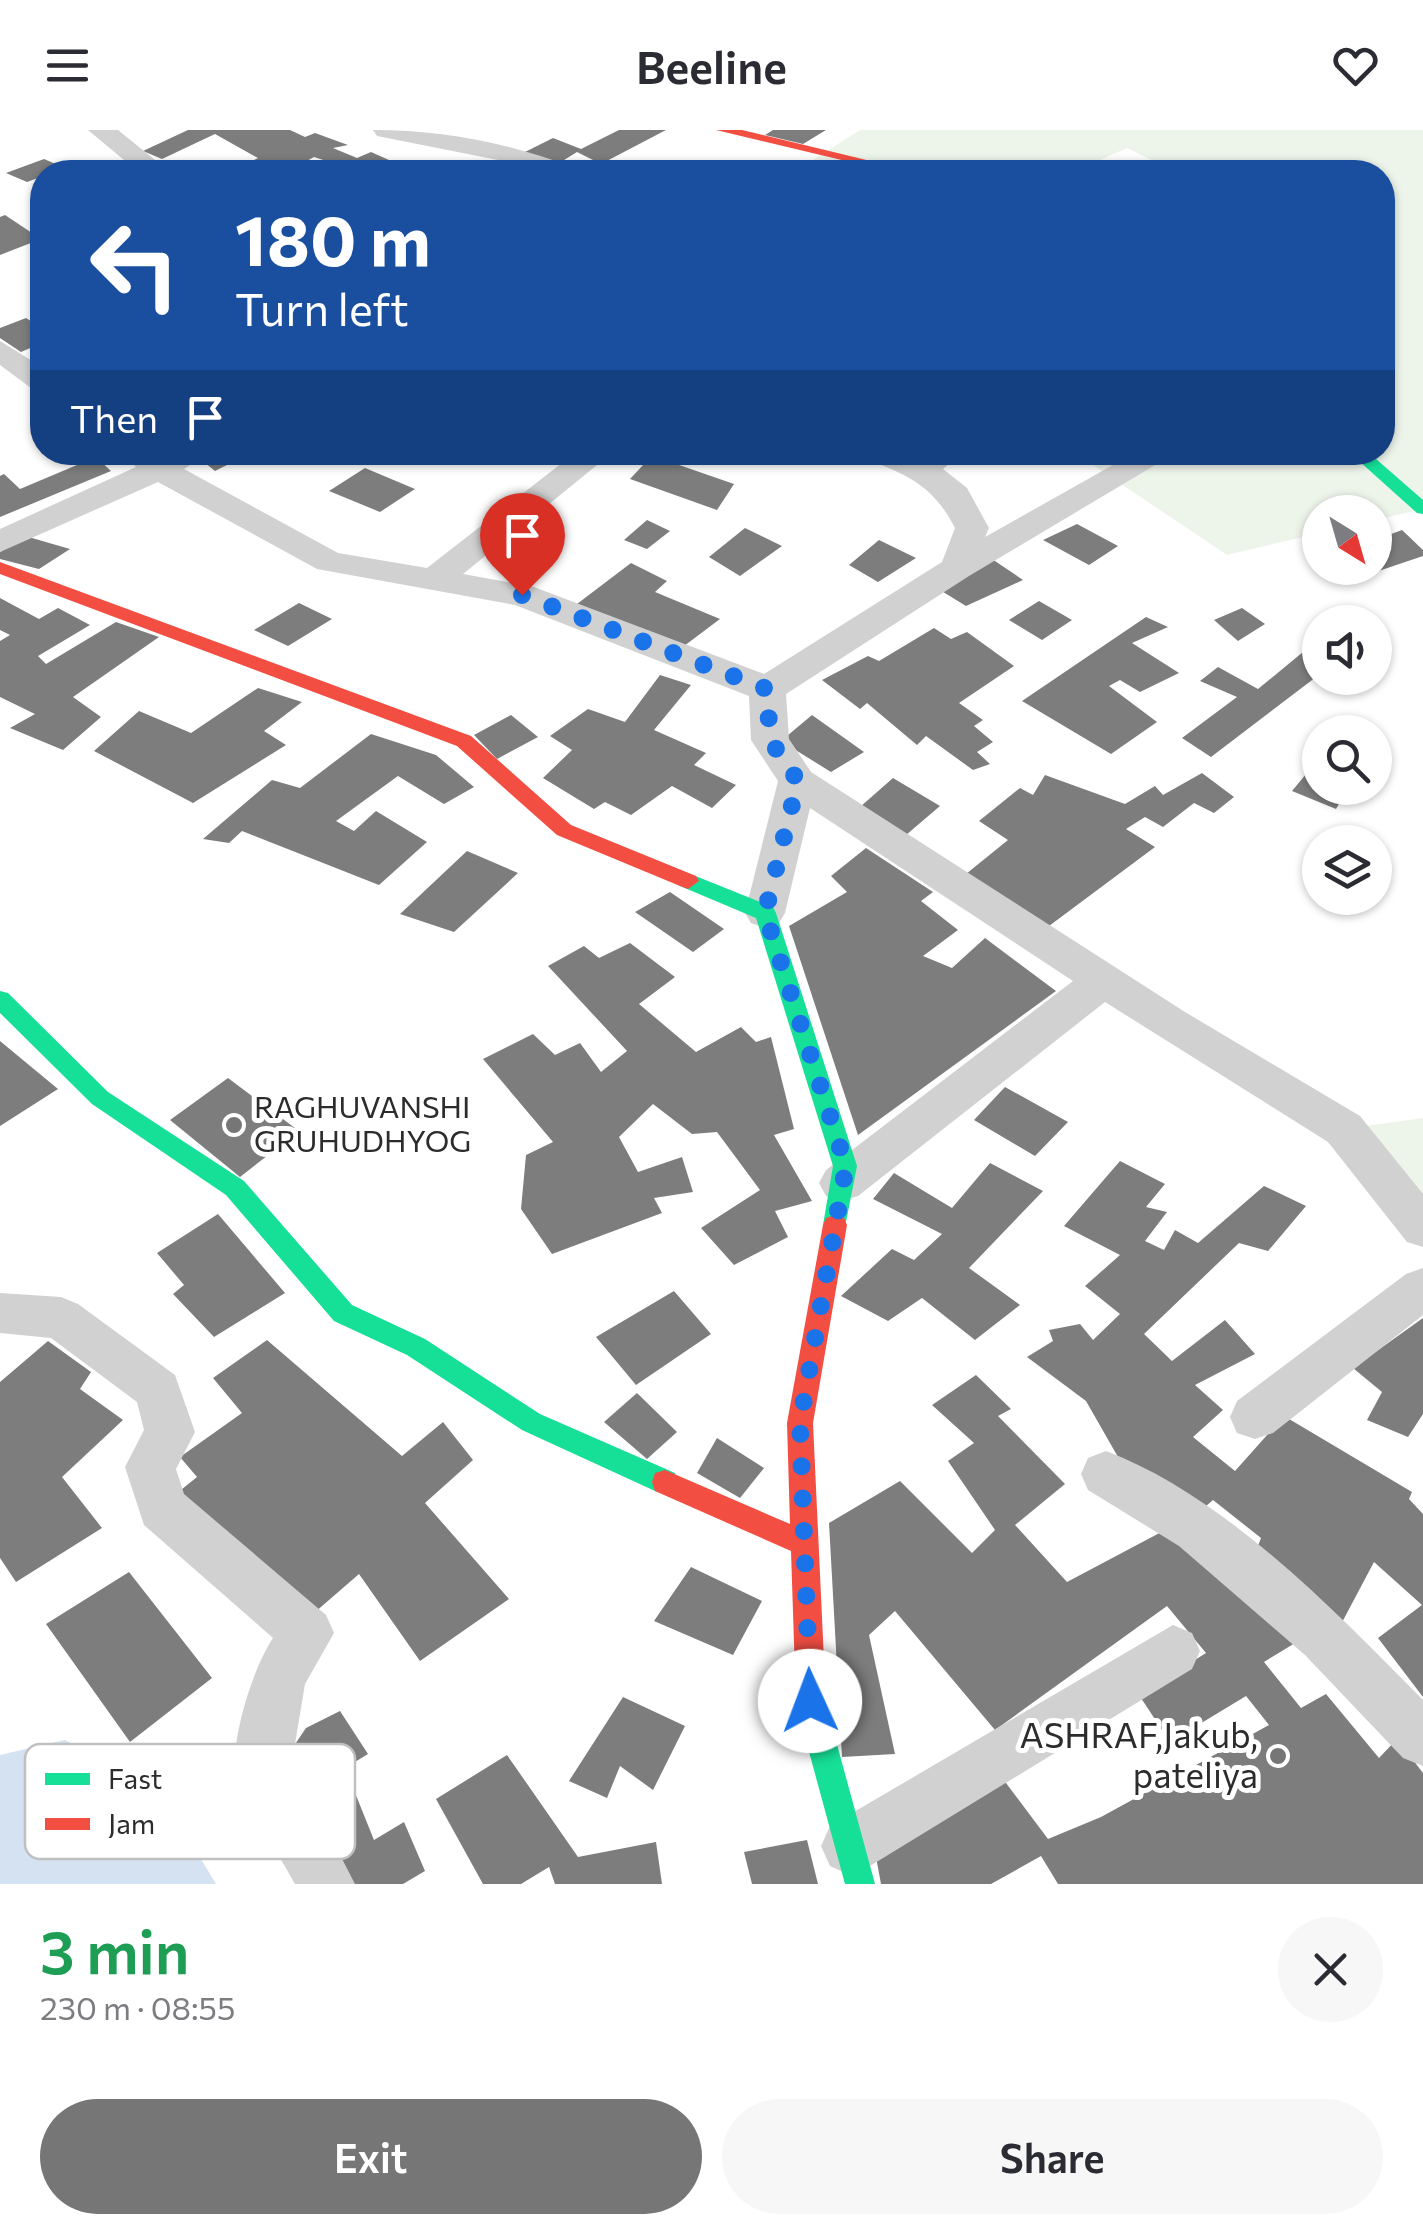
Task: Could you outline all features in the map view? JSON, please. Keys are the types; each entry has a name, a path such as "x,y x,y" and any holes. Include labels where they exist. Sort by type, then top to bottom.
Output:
{"street":[{"path":"102,130 141,160"},
{"path":"386,130 518,142 543,160"},
{"path":"723,130 856,160"},
{"path":"500,160 518,142"},
{"path":"0,350 30,371"},
{"path":"0,542 141,465"},
{"path":"155,465 329,562 522,595 767,689"},
{"path":"434,580 581,465"},
{"path":"937,465 972,528 957,568"},
{"path":"767,689 957,568 1138,465"},
{"path":"1372,465 1423,509"},
{"path":"0,568 464,741 564,830 765,913"},
{"path":"767,689 770,740 798,781 1104,980 1344,1129 1423,1228"},
{"path":"798,781 765,913 846,1166 800,1422 810,1701 855,1865 1173,1650"},
{"path":"842,1182 1104,980"},
{"path":"0,1000 100,1098 235,1188 344,1313 416,1347 531,1422 805,1544"},
{"path":"1255,1416 1423,1288"},
{"path":"0,1313 61,1318 158,1390 170,1432 150,1467 162,1508 307,1634 279,1676 267,1744"},
{"path":"1106,1474 1197,1529 1324,1637 1423,1739"},
{"path":"313,1859 326,1884"}],"shaded area":[{"path":"860,130 1423,130 1423,509 1392,516 1392,495 1302,495 1302,537 1227,555 1093,465 1395,465 1395,160 1152,160 1127,148 1100,160 813,160"},
{"path":"1423,1118 1423,1228 1344,1129"}],"water":[{"path":"25,1749 25,1859 201,1859 216,1884 0,1884 0,1755"}],"building":[{"path":"188,130 290,130 305,137 315,133 348,145 333,148 357,158 371,152 389,160 254,160 258,158 215,134 162,159 143,151"},
{"path":"619,130 666,130 609,160 593,160 577,152 564,160 544,160 525,152 553,138 581,149"},
{"path":"773,130 826,130 803,144 765,135"},
{"path":"30,164 27,182 6,173"},
{"path":"5,215 30,232 30,243 0,255 0,217"},
{"path":"26,318 30,320 30,348 21,352 0,338 0,328"},
{"path":"77,465 105,465 111,471 0,517 0,476 4,474 20,489"},
{"path":"643,465 679,465 734,484 717,510 630,479"},
{"path":"365,468 415,489 380,512 329,491"},
{"path":"647,520 670,531 647,549 624,540"},
{"path":"1077,524 1118,546 1089,565 1043,540"},
{"path":"745,528 782,546 740,576 709,557"},
{"path":"1402,530 1423,550 1423,556 1392,566 1392,534"},
{"path":"25,536 70,549 39,569 0,559 0,552"},
{"path":"879,540 916,558 878,582 849,565"},
{"path":"992,559 1023,580 966,606 940,590"},
{"path":"631,563 667,581 655,592 720,619 684,646 577,604"},
{"path":"0,598 39,619 58,608 90,625 38,656 46,664 116,622 159,637 73,697 101,717 63,750 10,728 35,714 0,697 0,641 10,635 0,630"},
{"path":"1039,601 1072,620 1042,640 1009,620"},
{"path":"299,603 332,619 288,646 254,630"},
{"path":"1242,608 1265,624 1238,641 1214,620"},
{"path":"1146,617 1168,627 1132,643 1179,673 1140,692 1120,680 1109,686 1157,722 1111,754 1022,701"},
{"path":"934,628 951,639 967,632 1014,666 959,703 983,720 974,726 993,742 977,752 990,764 973,770 926,736 917,745 867,703 860,709 822,680 868,656 879,661"},
{"path":"1302,653 1302,688 1211,757 1182,738 1237,697 1200,681 1218,667 1258,689"},
{"path":"660,675 691,685 654,730 706,753 694,765 736,785 712,808 672,786 631,815 605,802 594,809 543,778 572,750 550,736 588,709 625,722"},
{"path":"258,688 302,702 264,731 286,745 193,803 94,751 139,711 191,733"},
{"path":"511,715 538,737 497,759 474,735"},
{"path":"812,715 864,752 831,772 781,741"},
{"path":"371,734 436,755 474,787 444,804 398,776 336,821 354,831 376,811 427,842 379,885 242,831 229,843 203,839 272,780 300,788"},
{"path":"1202,773 1234,797 1214,813 1194,803 1163,827 1145,817 1126,829 1155,847 1049,926 966,874 1008,840 979,821 1020,788 1033,795 1045,775 1125,804 1155,786 1163,795"},
{"path":"893,778 940,806 906,835 860,807"},
{"path":"1302,779 1302,795 1292,791"},
{"path":"866,848 933,892 921,901 958,930 923,956 952,968 985,938 1056,991 858,1135 789,926 847,892 831,876"},
{"path":"467,851 518,873 454,932 400,914"},
{"path":"670,892 724,929 693,952 635,912"},
{"path":"630,943 675,977 639,1004 696,1052 741,1027 756,1042 771,1037 794,1129 774,1135 812,1201 775,1211 788,1237 734,1265 701,1228 760,1190 717,1132 692,1134 653,1104 619,1137 638,1172 682,1157 693,1192 654,1198 662,1213 552,1254 521,1209 526,1155 553,1142 483,1059 533,1034 555,1055 580,1043 601,1072 627,1051 548,966 584,946 599,958"},
{"path":"0,1041 58,1089 0,1126"},
{"name":"RAGHUVANSHI GRUHUDHYOG","path":"228,1078 299,1131 240,1177 170,1120"},
{"path":"1005,1087 1068,1122 1035,1156 974,1120"},
{"path":"1120,1161 1165,1184 1146,1207 1167,1212 1145,1241 1164,1250 1175,1230 1198,1243 1264,1186 1306,1206 1268,1251 1239,1243 1144,1334 1172,1361 1225,1320 1255,1354 1195,1385 1223,1410 1193,1437 1235,1471 1284,1416 1412,1492 1409,1499 1423,1514 1423,1697 1378,1638 1422,1605 1374,1562 1339,1628 1252,1561 1261,1538 1213,1500 1198,1513 1126,1471 1086,1401 1027,1357 1053,1341 1049,1330 1080,1324 1093,1340 1120,1314 1085,1286 1120,1255 1064,1226"},
{"path":"990,1163 1043,1191 969,1268 1020,1305 975,1340 922,1298 888,1321 841,1296 892,1249 914,1260 942,1234 873,1199 894,1173 952,1208"},
{"path":"218,1214 285,1293 214,1337 173,1294 184,1285 157,1253"},
{"path":"674,1291 711,1334 636,1385 596,1337"},
{"path":"1423,1318 1423,1414 1408,1437 1367,1420 1382,1392 1353,1368"},
{"path":"267,1340 402,1456 443,1422 473,1460 425,1503 509,1599 420,1661 359,1574 314,1613 176,1494 197,1477 180,1457 242,1413 213,1378"},
{"path":"48,1341 91,1372 80,1389 123,1420 62,1477 102,1528 16,1582 0,1558 0,1382"},
{"path":"976,1375 1011,1409 998,1416 1065,1484 1015,1525 1067,1582 1167,1529 1295,1643 1264,1662 1301,1708 1326,1694 1379,1758 1397,1739 1423,1773 1423,1884 1058,1884 1041,1856 991,1884 881,1884 876,1857 1000,1775 1048,1839 1101,1817 1269,1725 1246,1696 1170,1742 1139,1695 1206,1653 1167,1606 995,1730 895,1611 869,1635 895,1754 842,1757 829,1523 900,1481 972,1553 995,1530 948,1461 974,1443 932,1405"},
{"path":"637,1393 677,1432 647,1459 604,1422"},
{"path":"717,1438 764,1468 740,1498 697,1473"},
{"path":"691,1567 762,1601 733,1655 654,1621"},
{"path":"129,1572 212,1678 130,1742 46,1624"},
{"path":"623,1697 685,1726 653,1790 620,1766 607,1798 569,1781"},
{"path":"340,1711 368,1754 355,1762 355,1744 295,1744 306,1728"},
{"path":"507,1755 578,1857 656,1842 662,1884 555,1884 549,1867 521,1884 483,1884 436,1799"},
{"path":"355,1793 374,1840 404,1822 425,1871 403,1884 346,1884 332,1859 355,1859"},
{"path":"807,1840 818,1884 752,1884 744,1852"}],"traffic: fast":[{"path":"1372,465 1423,509"},
{"path":"688,881 765,913 845,1166 835,1225"},
{"path":"0,999 100,1098 235,1188 343,1313 416,1347 531,1422 665,1482"},
{"path":"811,1704 860,1884"}],"traffic: jam":[{"path":"723,130 856,160"},
{"path":"0,568 464,741 564,830 688,881"},
{"path":"811,1704 800,1423 835,1225"},
{"path":"665,1482 805,1544"}],"place":[{"name":"RAGHUVANSHI GRUHUDHYOG","path":"234,1125"},
{"name":"ASHRAF,Jakub, pateliya","path":"1278,1756"}],"route":[{"path":"522,595 767,689 770,740 798,781 765,913 846,1166 800,1422 810,1701"}]}
